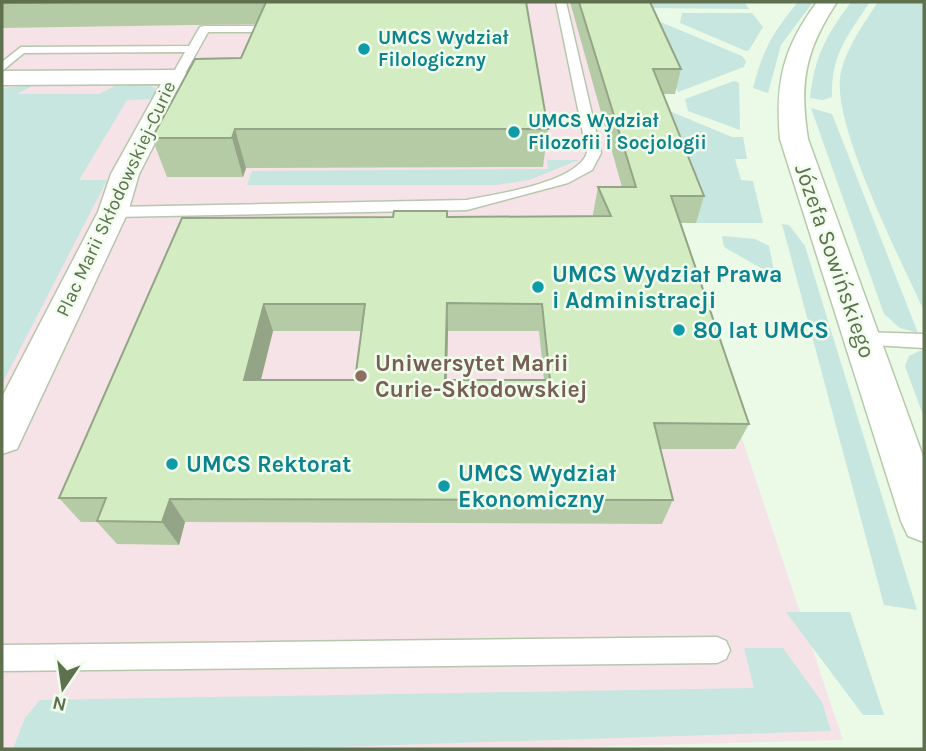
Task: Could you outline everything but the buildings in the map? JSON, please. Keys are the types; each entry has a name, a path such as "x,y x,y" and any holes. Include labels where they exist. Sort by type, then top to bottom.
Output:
{"main road":[{"name":"Józefa Sowińskiego","path":"827,2 796,53 790,78 790,113 794,139 924,521"},
{"name":"Plac Marii Skłodowskiej-Curie","path":"2,78 177,77 125,174 113,212 2,437"}],"lane":[{"path":"113,212 467,205 514,195 579,172 589,165 594,153 561,2"},
{"path":"177,77 204,29 295,29"},
{"path":"2,68 21,50 192,49"},
{"path":"862,339 924,341"},
{"path":"2,658 717,650"}],"shaded area":[{"name":"Uniwersytet Marii Curie-Skłodowskiej","path":"2,2 598,2 599,12 843,740 508,749 2,749"},
{"path":"639,2 744,2 749,9 643,8"},
{"path":"798,2 813,2 781,45 768,93 753,88 770,42"},
{"path":"851,2 870,2 842,46 834,69 832,97 823,100 810,98 823,47"},
{"path":"878,2 924,2 924,311 856,156 840,94 841,72 847,53"},
{"path":"682,13 752,13 763,27 746,51 680,23"},
{"path":"646,16 742,56 746,61 744,67 678,92"},
{"path":"734,81 739,83 740,130 688,111 685,99"},
{"path":"119,84 146,84 157,89 152,99 127,100 79,180 107,180 2,384 2,88 34,85 17,94 99,94"},
{"path":"652,107 660,107 732,137 743,137 747,159 735,159 741,180 753,181 763,223 696,223"},
{"path":"811,108 832,114 918,333 900,328 884,314"},
{"path":"547,160 579,160 529,180 496,185 247,185 252,171 548,169"},
{"path":"782,224 789,225 805,246 917,610 884,605"},
{"path":"722,236 755,239 769,246 775,276 724,247"},
{"path":"924,349 924,418 905,366 909,356"},
{"path":"786,612 850,612 884,715 863,715"},
{"path":"744,648 783,648 822,702 831,731 274,749 13,749 25,718 40,700 754,688"}],"place":[{"name":"UMCS Wydział Filologiczny","path":"364,49"},
{"name":"UMCS Wydział Filozofii i Socjologii","path":"514,132"},
{"name":"UMCS Wydział Prawa i Administracji","path":"538,287"},
{"name":"80 lat UMCS","path":"679,330"},
{"name":"Uniwersytet Marii Curie-Skłodowskiej","path":"361,376"},
{"name":"UMCS Rektorat","path":"172,464"},
{"name":"UMCS Wydział Ekonomiczny","path":"444,486"}]}
